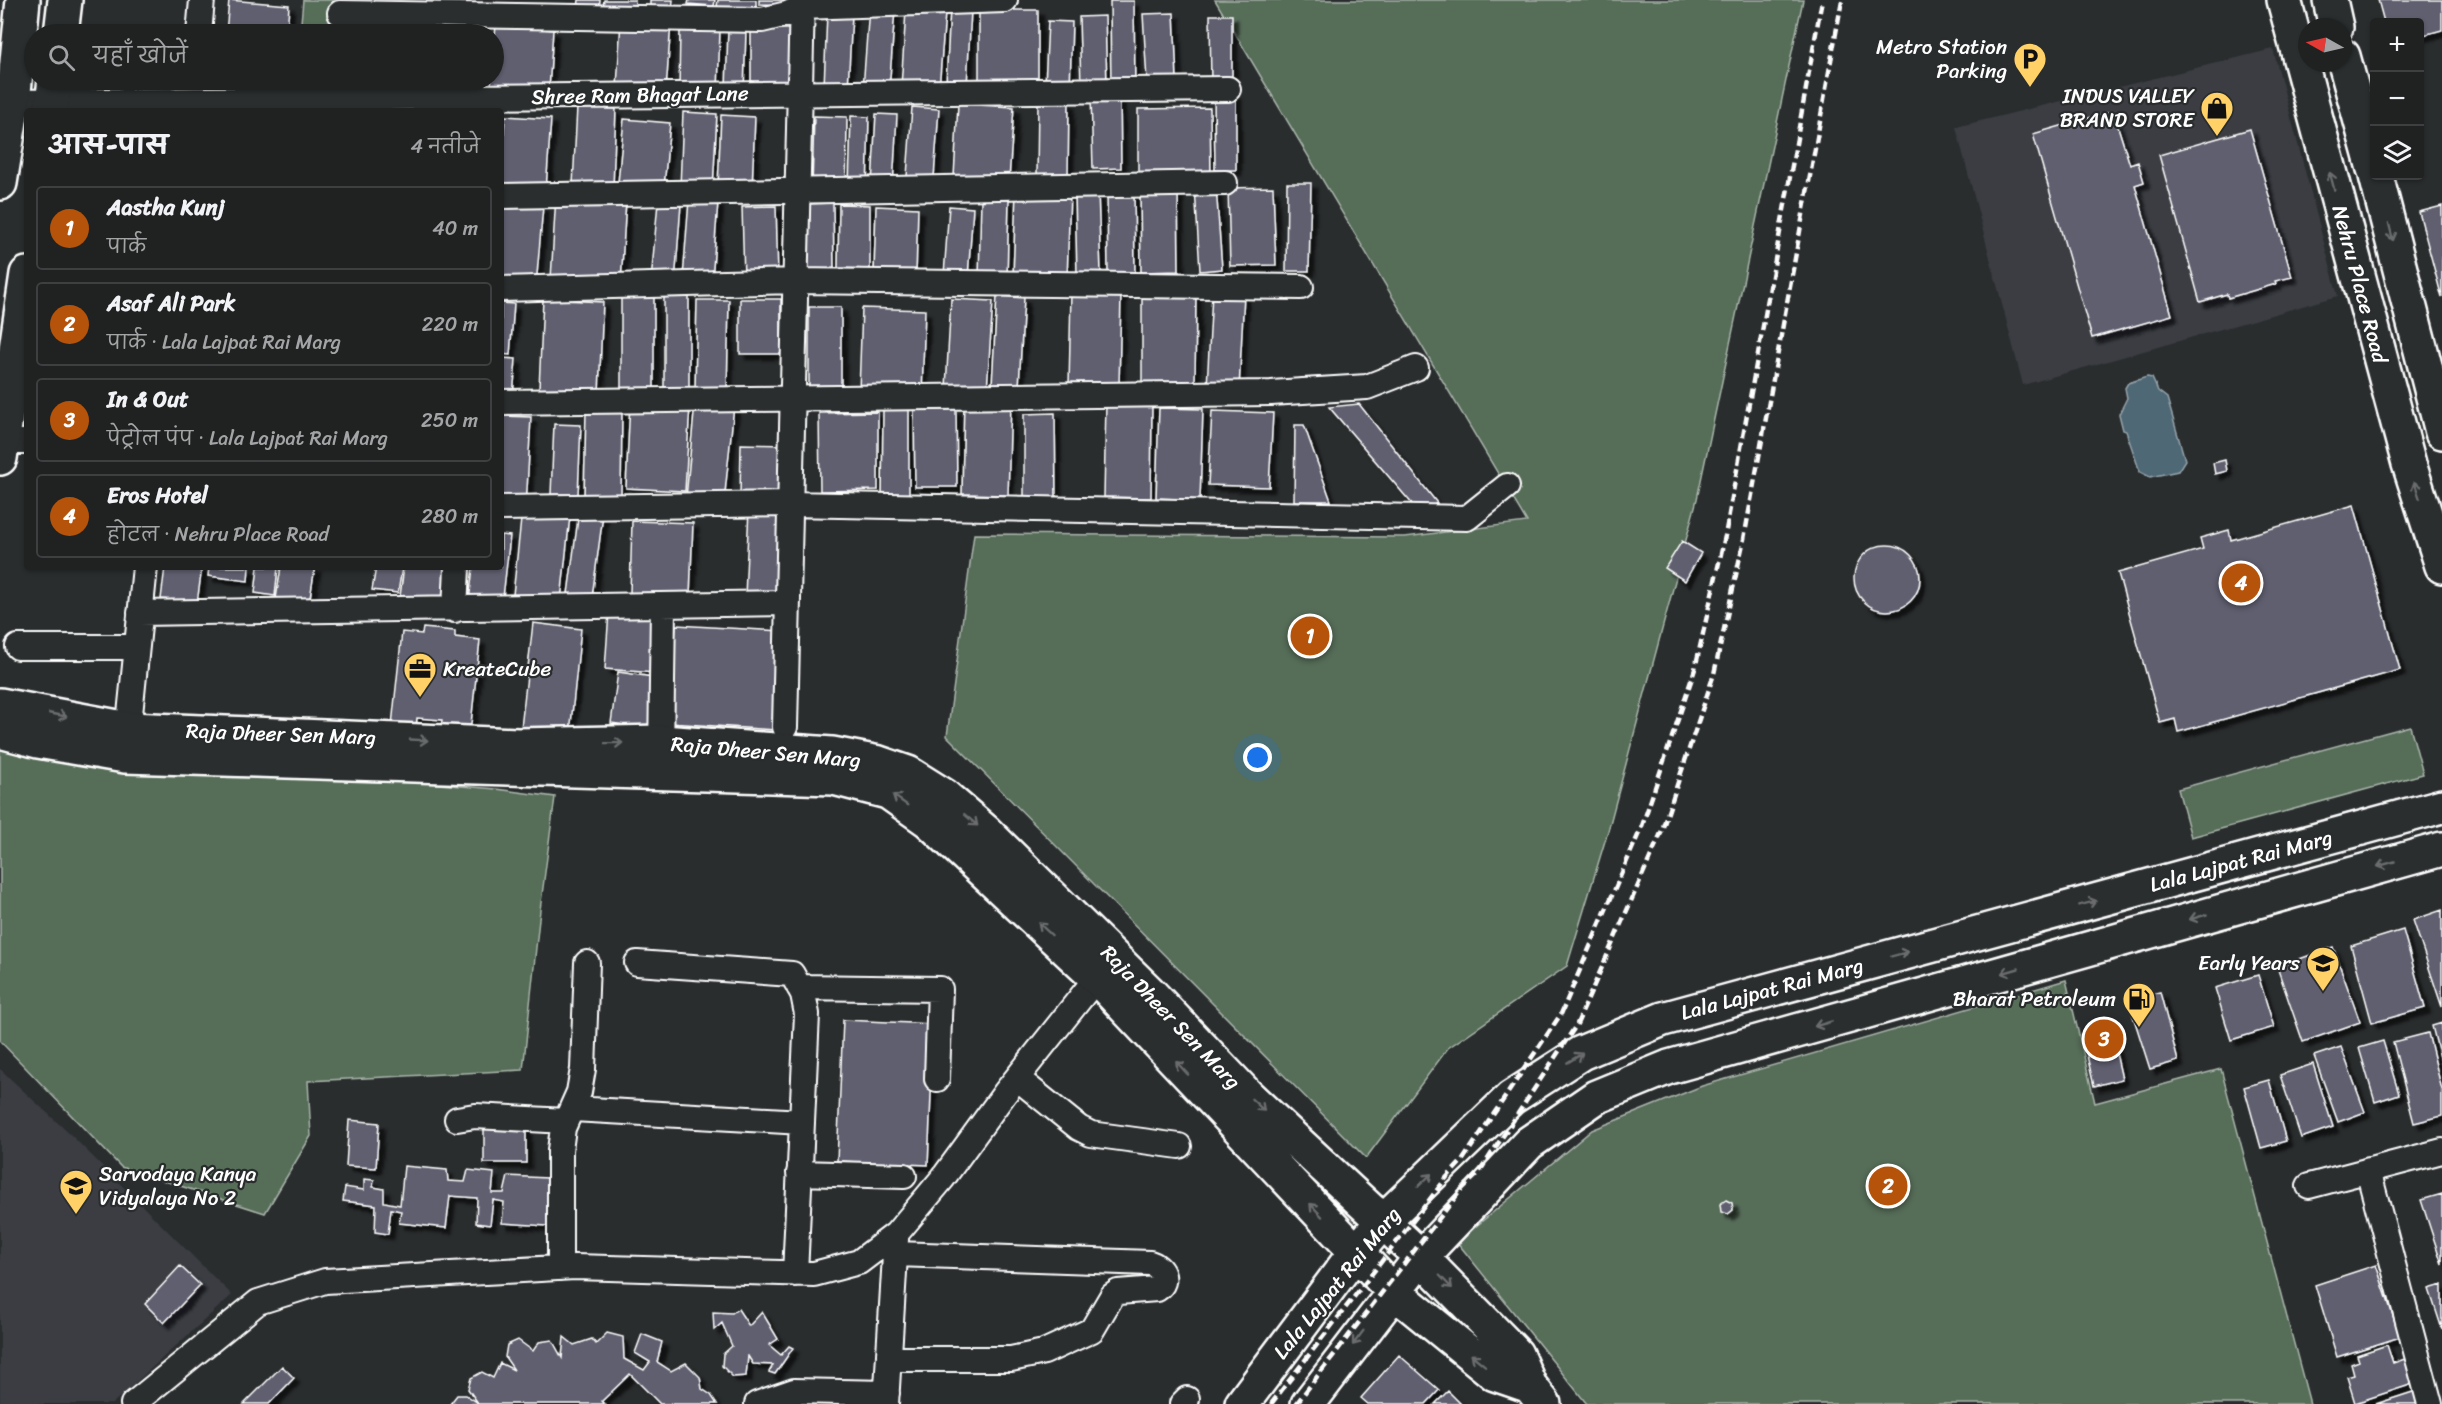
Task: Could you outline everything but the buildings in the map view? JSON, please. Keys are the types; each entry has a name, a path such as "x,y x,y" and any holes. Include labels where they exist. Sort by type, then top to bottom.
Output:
{"street":[{"path":"0,183 13,102 23,0"},
{"path":"62,24 65,0"},
{"path":"200,24 202,0"},
{"path":"440,24 491,9 762,20 787,14 802,3 1005,0"},
{"name":"Nehru Place Road","path":"2284,0 2406,454 2442,566"},
{"path":"2330,0 2334,18"},
{"path":"785,727 802,3"},
{"path":"340,13 429,24"},
{"path":"2347,72 2370,154"},
{"name":"Shree Ram Bhagat Lane","path":"504,89 800,94 1228,89"},
{"name":"Shree Ram Bhagat Lane","path":"13,102 53,97 193,97 383,90"},
{"name":"Nehru Place Road","path":"2377,180 2442,432"},
{"path":"504,196 1225,183"},
{"path":"504,289 795,281 1301,287"},
{"path":"10,447 19,388 24,317"},
{"path":"504,402 1271,393 1367,387 1416,368"},
{"path":"504,508 790,504 1467,518 1507,486"},
{"path":"127,742 145,570"},
{"path":"455,609 458,570"},
{"path":"140,613 788,603"},
{"path":"661,758 663,606"},
{"path":"18,647 136,647"},
{"name":"Raja Dheer Sen Marg","path":"2,710 38,741 661,758 834,778 888,792 929,821 1105,968 1383,1221 1516,1353 1537,1395"},
{"name":"Lala Lajpat Rai Marg","path":"1242,1404 1356,1253 1383,1221 1511,1098 1581,1053 1663,1019 2442,806"},
{"name":"Lala Lajpat Rai Marg","path":"1308,1404 1421,1257 1529,1143 1596,1098 1669,1067 2442,849"},
{"path":"560,1268 560,1150 583,1069 587,963"},
{"path":"637,963 792,974 799,987 807,1014 795,1274"},
{"path":"133,1404 258,1302 325,1281 560,1268 814,1274 859,1262 896,1244 1017,1078 1105,968"},
{"name":"Raja Dheer Sen Marg","path":"1105,968 1356,1253 1393,1291 1495,1374 1537,1395"},
{"path":"799,987 940,988 938,1079"},
{"path":"1017,1078 1079,1128 1090,1134 1179,1146"},
{"path":"457,1119 475,1116 570,1115 802,1122"},
{"path":"2309,1185 2442,1151"},
{"path":"2368,1170 2430,1404"},
{"path":"800,1173 904,1176"},
{"path":"757,1404 794,1391 854,1399 886,1399 896,1244"},
{"path":"889,1359 1011,1359 1044,1352 1092,1330 1112,1296 1118,1292 1157,1289 1162,1282 1162,1271 1159,1266 1150,1263 896,1244"}],"shaded area":[{"path":"2273,49 2338,296 2023,385 1956,127"},
{"name":"Sarvodaya Kanya Vidyalaya No 2","path":"0,1069 72,1136 232,1295 112,1404 0,1404"}],"green space":[{"path":"303,0 333,0 331,15 436,23 436,24 301,24"},
{"path":"1215,0 1803,0 1697,499 1608,831 1567,966 1448,1048 1366,1158 947,736 974,534 1405,537 1527,522"},
{"path":"295,90 437,90 437,97 295,99"},
{"path":"2410,726 2423,774 2191,837 2178,789"},
{"path":"0,746 496,789 555,797 523,1070 308,1081 311,1136 265,1213 121,1167 0,1041"},
{"path":"2066,980 2095,1103 2221,1069 2310,1404 1587,1404 1457,1242 1592,1130 1702,1086"}],"water":[{"path":"2147,377 2152,378 2158,391 2167,398 2185,460 2178,471 2150,477 2140,472 2119,414 2127,398 2125,388 2128,383"}],"railway":[{"path":"1271,1404 1447,1177 1462,1161 1561,1014 1642,826 1695,669 1725,536 1822,0"},
{"path":"1296,1404 1461,1190 1478,1174 1577,1024 1661,833 1714,674 1744,539 1842,0"}],"place":[{"name":"Metro Station Parking","path":"2030,88"},
{"name":"INDUS VALLEY BRAND STORE","path":"2217,137"},
{"name":"Eros Hotel","path":"2241,583"},
{"name":"Aastha Kunj","path":"1310,636"},
{"name":"KreateCube","path":"420,698"},
{"name":"Early Years","path":"2323,992"},
{"name":"Bharat Petroleum","path":"2139,1028"},
{"name":"In & Out","path":"2104,1039"},
{"name":"Asaf Ali Park","path":"1888,1186"},
{"name":"Sarvodaya Kanya Vidyalaya No 2","path":"76,1215"}]}
